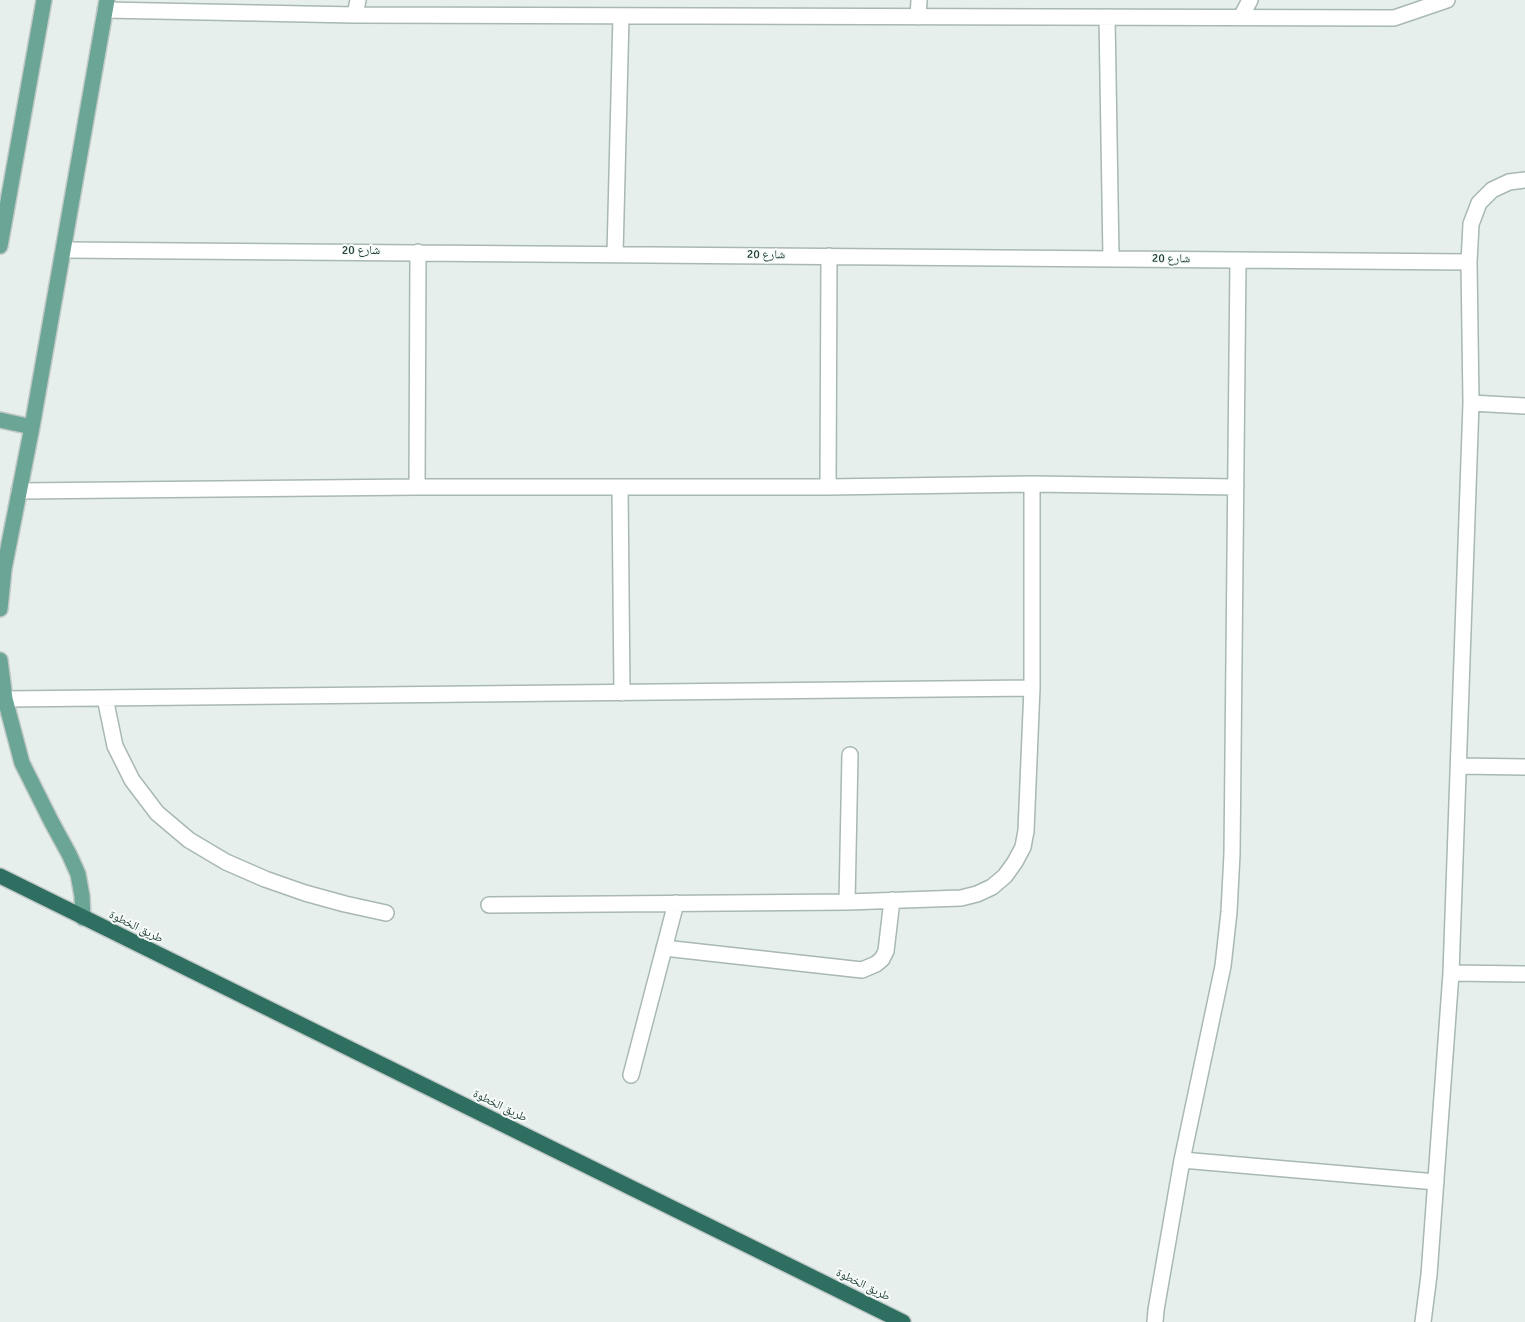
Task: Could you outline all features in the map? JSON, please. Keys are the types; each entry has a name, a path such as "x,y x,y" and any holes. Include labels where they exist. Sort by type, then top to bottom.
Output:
{"highway":[{"name":"طريق الخطوة","path":"0,876 903,1322"}],"main road":[{"path":"0,246 44,0"},
{"path":"0,609 4,569 32,427 106,5"},
{"path":"0,420 32,427"},
{"path":"0,660 5,699 22,762 78,874 83,918"}],"street":[{"path":"355,15 358,0"},
{"path":"918,0 918,17"},
{"path":"1241,17 1250,0"},
{"path":"106,5 355,15 1394,18 1447,0"},
{"path":"615,254 621,16"},
{"path":"1107,17 1110,258"},
{"path":"1423,1322 1429,1275 1452,973 1471,403 1469,262 1471,224 1479,202 1492,190 1509,182 1525,180"},
{"name":"شارع 20","path":"64,250 1469,262"},
{"path":"417,487 418,252"},
{"path":"828,487 829,256"},
{"path":"1155,1322 1182,1160 1223,966 1229,912 1232,854 1238,260"},
{"path":"1471,403 1525,406"},
{"path":"19,491 417,487 828,487 1032,484 1236,487"},
{"path":"489,904 847,902 961,898 977,894 992,887 1005,876 1016,862 1026,831 1032,688 1032,484"},
{"path":"620,487 622,693"},
{"path":"5,699 1032,688"},
{"path":"105,698 115,746 132,780 157,813 189,840 226,862 265,879 304,893 386,913"},
{"path":"847,902 850,755"},
{"path":"1459,766 1525,767"},
{"path":"664,948 862,970 876,964 886,952 892,900"},
{"path":"631,1075 676,903"},
{"path":"1452,973 1525,974"},
{"path":"1182,1160 1436,1182"}]}
